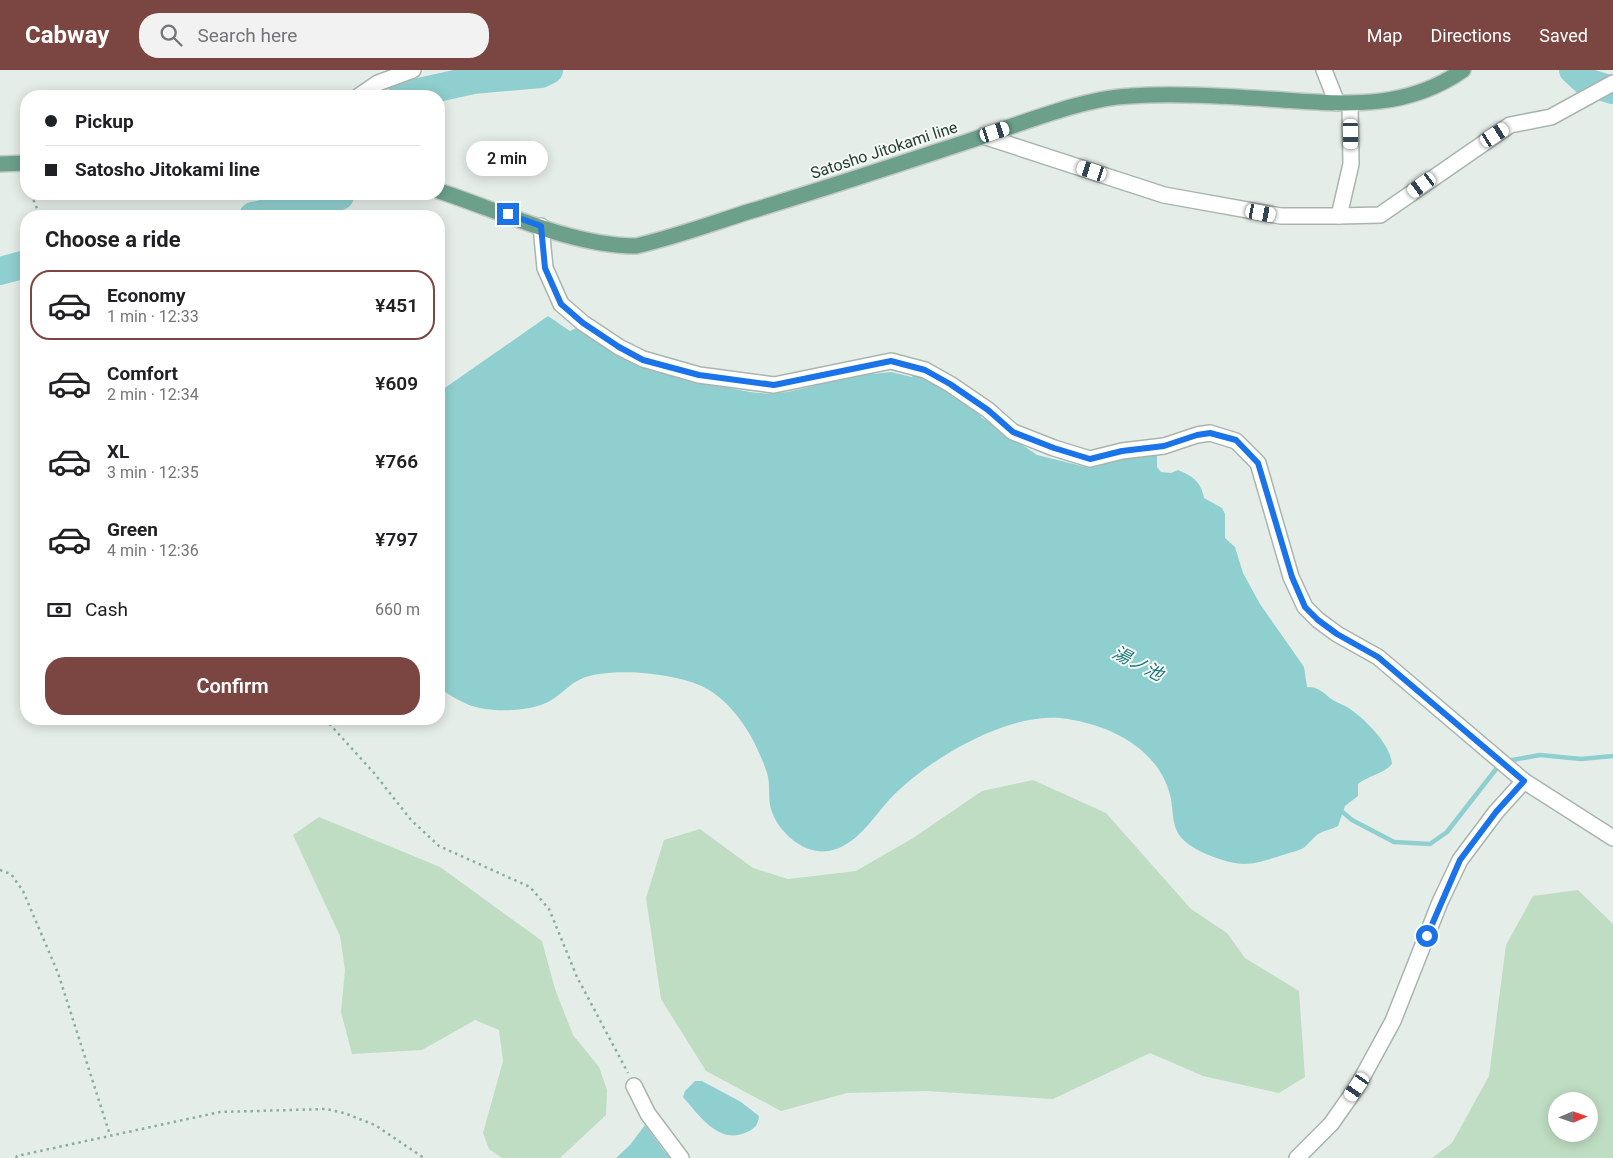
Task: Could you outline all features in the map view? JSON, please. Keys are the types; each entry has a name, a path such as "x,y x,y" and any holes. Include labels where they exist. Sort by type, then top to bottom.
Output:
{"main road":[{"name":"Satosho Jitokami line","path":"445,193 580,239 620,246 636,246 841,183 1079,106 1129,96 1233,97 1343,103 1386,102 1419,94 1449,80 1463,70"},
{"path":"0,164 20,163"}],"street":[{"path":"368,90 378,84 413,70"},
{"path":"1324,70 1343,103 1351,164 1340,216"},
{"path":"984,136 1164,195 1281,216 1380,215 1510,125 1551,117 1608,86"},
{"path":"541,226 545,268 561,304 583,323 619,347 643,360 699,375 774,385 891,361 925,370 950,384 988,410 1013,432 1054,448 1090,459 1122,451 1164,446 1210,433 1236,440 1258,463 1292,577 1305,607 1318,620 1337,634 1378,657 1524,781 1613,838"},
{"path":"1297,1158 1331,1124 1357,1087 1393,1021 1440,902 1460,860 1496,812 1524,781"},
{"path":"634,1086 648,1114 681,1158"}],"path":[{"path":"330,725 374,773 411,820 439,846 530,887 549,909 577,976 634,1086"},
{"path":"0,870 11,874 23,891 58,973 110,1135"},
{"path":"16,1158 110,1135 220,1112 326,1109 344,1113 375,1125 424,1158"}],"green space":[{"path":"1033,780 1106,813 1191,909 1227,933 1245,958 1299,991 1305,1077 1279,1093 1203,1076 1150,1053 1053,1099 927,1091 847,1093 781,1111 706,1071 661,999 646,898 664,840 700,829 753,868 788,879 856,871 913,838 982,791"},
{"path":"319,817 440,867 542,941 555,989 573,1035 599,1067 607,1090 606,1115 560,1158 502,1158 489,1149 483,1133 503,1061 499,1030 475,1020 422,1050 352,1054 341,1012 345,970 340,936 293,835"},
{"path":"1578,890 1613,924 1613,1158 1432,1158 1452,1143 1489,1076 1506,945 1533,896"}],"water":[{"name":"湯ノ池","path":"548,316 570,331 576,328 591,338 595,333 685,373 734,389 757,393 779,393 813,386 871,368 873,374 891,372 912,377 914,370 980,408 981,417 1037,455 1086,467 1141,453 1157,455 1157,467 1161,472 1171,473 1178,470 1188,475 1196,480 1203,492 1204,498 1222,508 1225,514 1225,538 1235,547 1243,573 1260,604 1304,667 1307,687 1320,690 1361,717 1382,740 1387,748 1392,764 1358,784 1358,796 1345,806 1338,826 1320,833 1305,847 1253,863 1228,862 1206,854 1184,841 1175,825 1170,795 1164,778 1154,763 1128,740 1095,725 1060,718 1038,718 991,731 967,742 923,770 904,785 863,831 847,844 829,851 811,850 787,835 776,820 769,798 767,773 758,749 745,726 719,697 697,684 682,679 645,673 627,672 593,675 572,684 548,702 530,708 509,710 478,708 445,692 445,388"},
{"path":"695,1081 702,1081 741,1102 759,1116 757,1125 748,1132 735,1135 726,1135 710,1126 683,1097 685,1091"},
{"path":"645,1125 664,1151 672,1158 616,1158 630,1145"}],"waterway":[{"path":"428,90 473,80 541,74 549,70"},
{"path":"1573,70 1586,82 1613,90"},
{"path":"279,210 323,200"},
{"path":"0,271 20,266"},
{"path":"1507,761 1540,755 1581,759 1613,756"},
{"path":"1339,809 1352,820 1394,842 1430,844 1447,832 1500,764"}],"route":[{"path":"508,214 541,226 545,268 561,304 583,323 619,347 643,360 699,375 774,385 878,362 891,361 925,370 950,384 988,410 1013,432 1054,448 1090,459 1122,451 1164,446 1197,435 1210,433 1236,440 1258,463 1292,577 1305,607 1318,620 1337,634 1378,657 1435,703 1524,781 1496,812 1460,860 1440,902 1427,936"}]}
